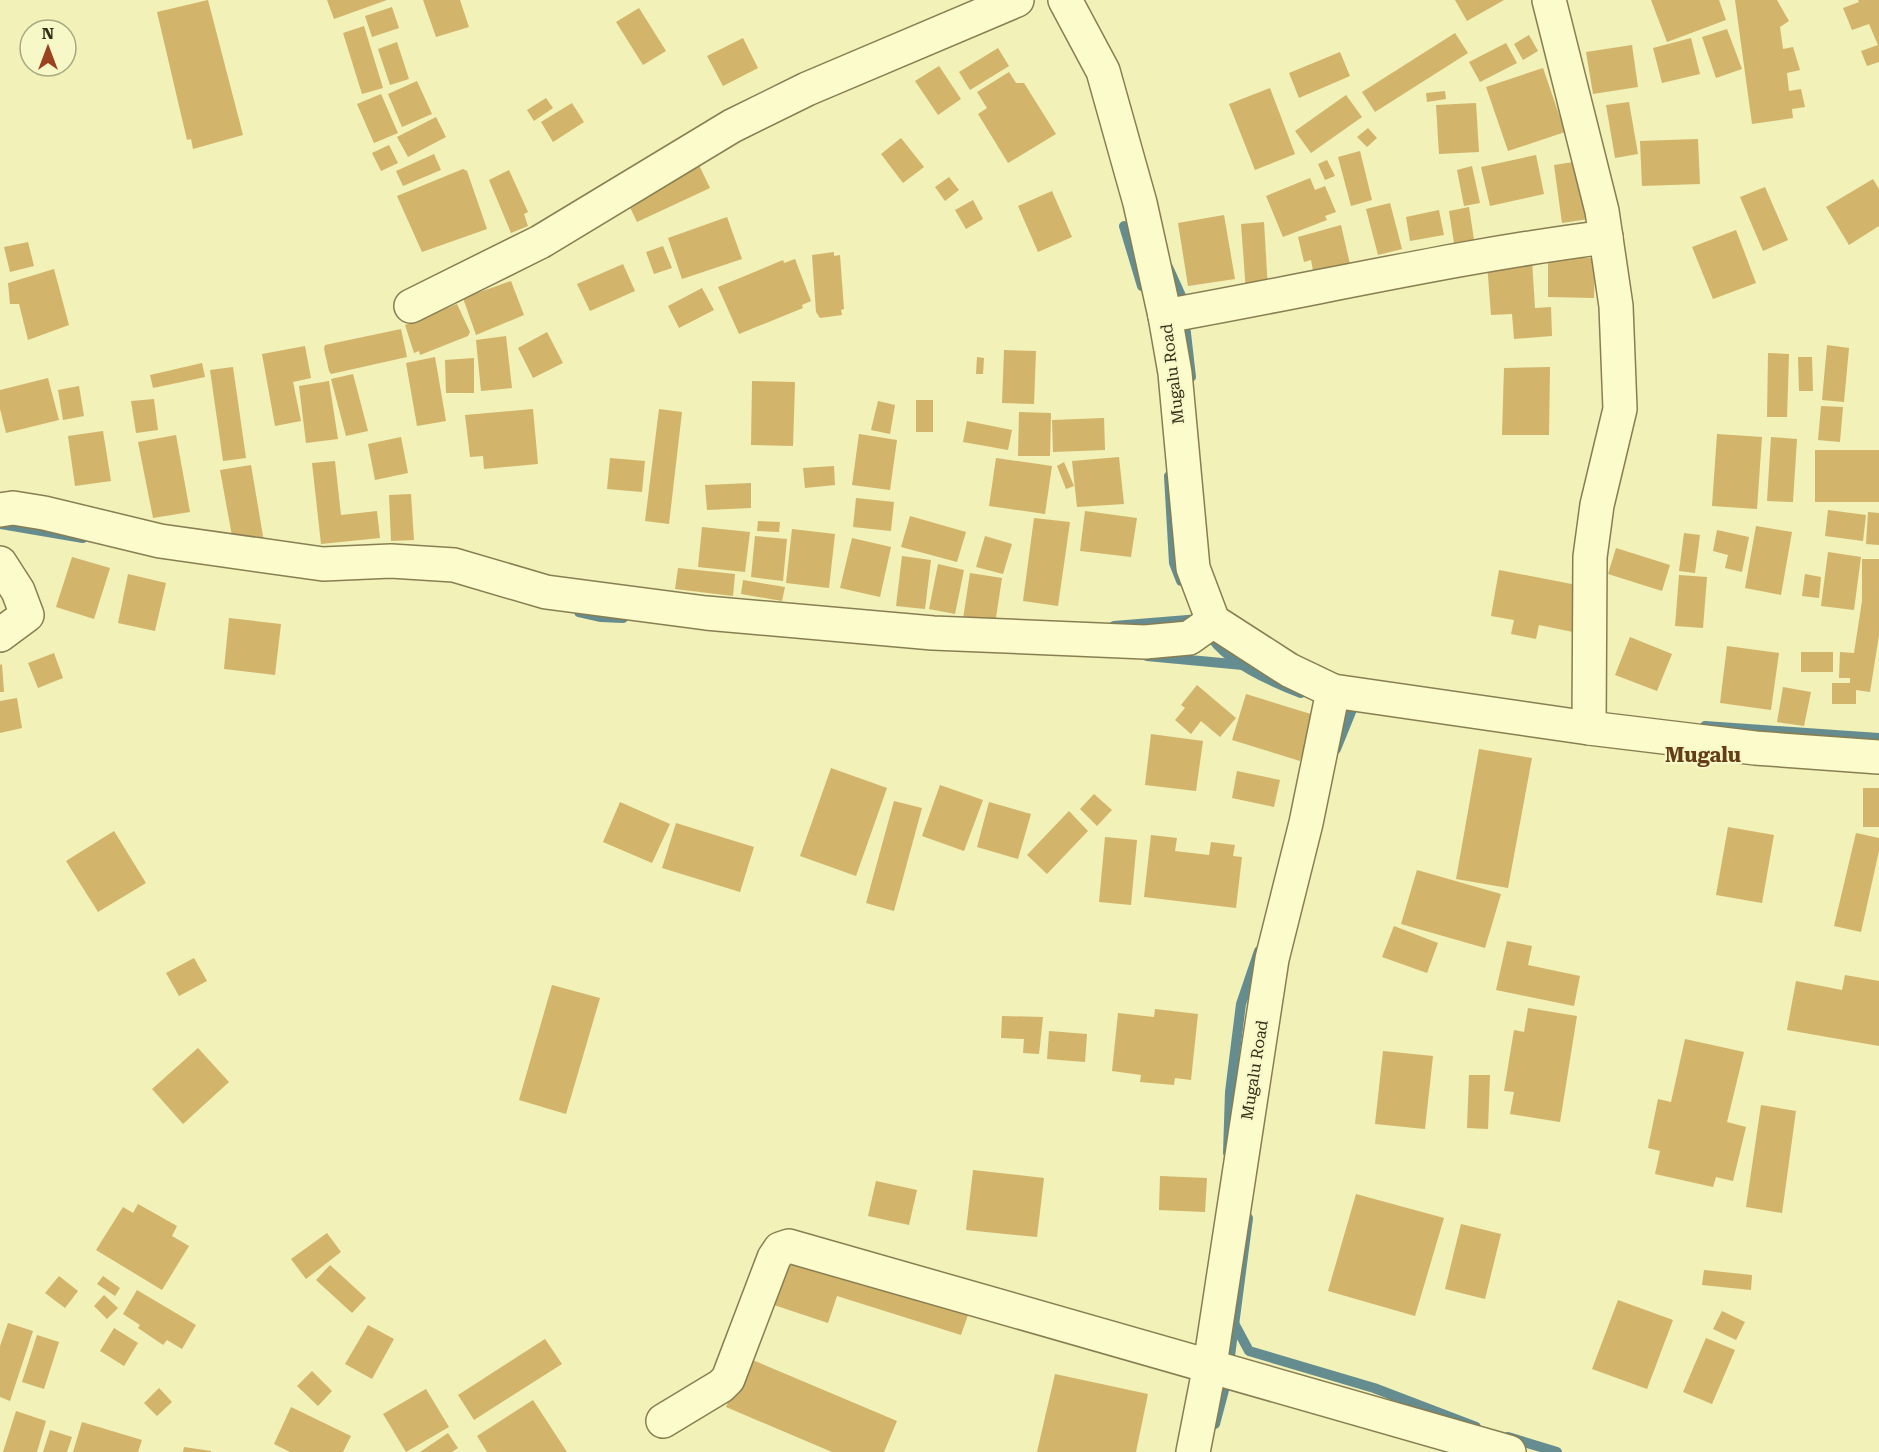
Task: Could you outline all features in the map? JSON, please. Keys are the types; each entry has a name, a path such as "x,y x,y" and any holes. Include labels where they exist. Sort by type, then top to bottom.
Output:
{"street":[{"path":"411,306 540,242 732,126 807,89 1017,0"},
{"name":"Mugalu Road","path":"1065,0 1103,70 1140,203 1175,373 1193,568 1213,621"},
{"path":"1549,0 1564,52 1606,237 1616,306 1620,409 1597,505 1590,557 1588,728"},
{"path":"1165,316 1425,264 1518,248 1606,237"},
{"path":"0,510 13,508 160,541 323,564 391,561 454,565 546,592 729,615 933,633 1146,642 1190,638 1213,621 1289,670 1333,691 1588,728 1755,748 1879,757"},
{"path":"0,564 18,591 27,615 0,635"},
{"name":"Mugalu Road","path":"1193,1452 1210,1365 1272,959 1306,823 1333,691"},
{"path":"663,1421 722,1386 728,1379 774,1258 780,1249 789,1246 1509,1452"}],"building":[{"path":"208,0 243,135 193,149 191,139 187,140 157,12"},
{"path":"327,0 387,0 334,19"},
{"path":"423,0 460,0 469,27 436,37"},
{"path":"1455,0 1504,0 1467,21"},
{"path":"1651,0 1719,0 1726,20 1667,42"},
{"path":"1735,0 1777,0 1789,21 1780,27 1783,49 1793,47 1800,70 1787,73 1789,91 1801,89 1805,107 1792,109 1793,118 1752,124"},
{"path":"1858,0 1879,0 1879,62 1867,66 1861,51 1878,45 1869,24 1852,30 1843,8 1859,2"},
{"path":"392,7 399,28 372,37 365,16"},
{"path":"639,8 666,51 643,65 616,22"},
{"path":"364,26 383,88 362,94 343,33"},
{"path":"1727,29 1742,69 1716,78 1702,37"},
{"path":"1455,33 1468,53 1375,112 1362,92"},
{"path":"1529,35 1538,51 1523,60 1514,44"},
{"path":"743,38 758,68 723,86 707,56"},
{"path":"1691,38 1700,74 1662,83 1653,48"},
{"path":"397,42 409,79 390,85 378,49"},
{"path":"1506,43 1517,63 1480,82 1469,62"},
{"path":"1632,45 1638,87 1593,94 1586,52"},
{"path":"998,48 1009,66 970,90 959,72"},
{"path":"1340,52 1350,76 1299,98 1289,73"},
{"path":"939,66 961,99 938,115 915,81"},
{"path":"1543,68 1565,132 1508,151 1486,87"},
{"path":"1009,72 1016,83 1024,83 1056,134 1008,163 978,114 987,108 977,92"},
{"path":"417,81 432,114 402,127 388,94"},
{"path":"1270,88 1295,154 1255,170 1229,104"},
{"path":"1445,91 1446,99 1427,102 1426,93"},
{"path":"381,94 398,133 374,143 357,104"},
{"path":"1346,95 1362,117 1311,153 1295,131"},
{"path":"546,98 553,108 534,121 527,110"},
{"path":"1629,102 1638,154 1615,158 1606,105"},
{"path":"572,103 584,122 553,142 541,122"},
{"path":"1476,103 1479,152 1439,154 1436,105"},
{"path":"436,117 446,137 408,157 397,137"},
{"path":"1368,128 1377,138 1367,147 1357,137"},
{"path":"901,138 924,167 903,183 881,154"},
{"path":"1698,139 1700,184 1642,186 1640,141"},
{"path":"389,145 398,163 381,171 372,153"},
{"path":"1360,151 1372,200 1351,206 1338,157"},
{"path":"434,154 441,170 403,186 396,171"},
{"path":"1536,155 1544,194 1490,206 1481,167"},
{"path":"1327,160 1335,176 1325,180 1318,164"},
{"path":"1580,161 1589,219 1562,223 1554,165"},
{"path":"698,163 710,188 637,222 625,197"},
{"path":"1472,166 1480,203 1464,206 1457,170"},
{"path":"463,169 467,171 487,229 422,252 397,196"},
{"path":"509,170 528,212 524,214 528,226 511,233 489,180"},
{"path":"949,177 959,190 945,201 935,187"},
{"path":"1310,178 1315,190 1325,186 1336,212 1325,216 1327,220 1283,237 1266,196"},
{"path":"1873,179 1879,189 1879,226 1849,245 1826,207"},
{"path":"1765,187 1788,240 1763,251 1740,197"},
{"path":"1052,191 1072,237 1038,252 1018,206"},
{"path":"973,200 983,219 966,229 955,210"},
{"path":"1390,203 1402,249 1378,255 1366,209"},
{"path":"1469,207 1476,253 1456,256 1449,211"},
{"path":"1439,210 1444,235 1410,241 1406,217"},
{"path":"1224,215 1235,279 1188,286 1178,223"},
{"path":"727,217 742,259 682,279 668,238"},
{"path":"1264,222 1268,290 1246,292 1241,224"},
{"path":"1341,225 1352,273 1315,281 1311,260 1304,262 1298,237"},
{"path":"1736,230 1756,283 1713,299 1692,247"},
{"path":"28,242 34,266 10,272 4,247"},
{"path":"663,246 672,268 654,274 646,252"},
{"path":"834,252 834,256 840,255 844,309 841,310 842,315 820,318 816,312 812,255"},
{"path":"1548,258 1595,258 1594,298 1548,297"},
{"path":"795,259 811,301 802,305 803,308 739,334 718,287 783,260 784,263"},
{"path":"1532,260 1535,308 1551,307 1552,336 1514,339 1512,314 1491,315 1487,263"},
{"path":"623,264 635,291 590,311 577,284"},
{"path":"54,269 69,325 28,340 19,304 10,304 8,283"},
{"path":"511,281 524,315 476,335 463,298"},
{"path":"702,288 714,310 679,328 668,306"},
{"path":"457,304 470,332 468,336 420,355 419,351 414,353 405,325"},
{"path":"401,329 407,357 331,374 329,371 325,345"},
{"path":"547,332 563,363 533,378 518,348"},
{"path":"506,336 512,388 481,391 476,340"},
{"path":"1827,345 1849,348 1844,402 1822,400"},
{"path":"305,346 311,378 293,382 301,421 275,426 262,354"},
{"path":"1004,350 1036,351 1034,404 1002,403"},
{"path":"1768,353 1789,354 1787,417 1767,417"},
{"path":"435,357 446,421 417,426 406,363"},
{"path":"977,357 984,358 983,374 976,374"},
{"path":"1798,357 1812,357 1813,391 1799,391"},
{"path":"474,358 474,393 446,393 445,360"},
{"path":"202,363 205,377 153,388 150,375"},
{"path":"233,367 246,458 223,461 210,370"},
{"path":"1550,367 1549,435 1502,435 1504,368"},
{"path":"353,374 368,431 346,436 331,379"},
{"path":"48,378 59,420 6,433 0,409 0,390"},
{"path":"329,381 338,439 306,443 299,386"},
{"path":"752,381 795,382 793,446 751,445"},
{"path":"79,386 84,416 63,420 58,390"},
{"path":"154,399 158,430 136,433 131,401"},
{"path":"916,400 933,400 933,432 916,432"},
{"path":"878,401 895,405 890,434 871,430"},
{"path":"1821,406 1843,407 1840,442 1818,440"},
{"path":"533,409 538,464 484,469 483,456 470,457 465,415"},
{"path":"659,409 682,412 669,524 645,521"},
{"path":"1019,412 1051,413 1050,456 1018,456"},
{"path":"1104,418 1105,450 1053,452 1052,420"},
{"path":"967,421 1012,430 1008,450 963,442"},
{"path":"103,431 111,481 75,486 68,436"},
{"path":"859,434 897,440 890,490 852,485"},
{"path":"1717,434 1762,437 1757,509 1712,506"},
{"path":"176,435 190,512 153,518 138,442"},
{"path":"401,437 408,473 375,480 368,444"},
{"path":"1771,437 1797,439 1793,502 1767,501"},
{"path":"1815,450 1879,450 1879,502 1815,502"},
{"path":"1119,457 1124,504 1077,507 1072,461"},
{"path":"610,458 645,461 642,492 607,489"},
{"path":"996,458 1052,466 1045,514 989,506"},
{"path":"335,461 341,515 377,511 380,538 321,544 312,463"},
{"path":"1064,462 1074,486 1066,489 1057,466"},
{"path":"251,465 264,542 234,547 220,470"},
{"path":"834,466 835,485 805,488 803,468"},
{"path":"751,483 751,508 707,510 705,485"},
{"path":"411,494 414,540 391,541 389,495"},
{"path":"856,498 894,502 891,531 853,527"},
{"path":"1828,510 1866,515 1863,541 1825,536"},
{"path":"1085,511 1137,518 1131,557 1080,551"},
{"path":"1868,512 1879,513 1879,545 1866,544"},
{"path":"910,516 966,532 957,562 901,547"},
{"path":"1034,518 1070,522 1058,606 1023,601"},
{"path":"758,521 780,522 779,532 757,531"},
{"path":"1756,526 1792,532 1781,595 1745,588"},
{"path":"702,527 750,532 745,572 698,567"},
{"path":"792,529 835,534 829,588 786,583"},
{"path":"1717,530 1749,537 1742,572 1725,568 1728,555 1713,551"},
{"path":"1684,533 1700,535 1695,573 1679,571"},
{"path":"755,536 787,539 783,581 751,577"},
{"path":"985,536 1012,544 1003,574 976,567"},
{"path":"852,538 891,547 880,597 840,588"},
{"path":"1616,548 1670,565 1662,591 1608,574"},
{"path":"1828,552 1861,557 1854,610 1821,606"},
{"path":"902,556 931,560 925,609 896,606"},
{"path":"72,557 110,568 94,619 56,607"},
{"path":"1862,559 1879,559 1879,635 1870,692 1856,690 1856,704 1832,704 1832,683 1850,683 1850,678 1839,678 1840,652 1854,653 1862,601"},
{"path":"938,564 964,570 955,614 929,609"},
{"path":"678,568 735,574 733,596 675,589"},
{"path":"1499,570 1582,586 1573,632 1539,625 1536,639 1511,634 1514,620 1491,616"},
{"path":"970,573 1002,578 995,624 963,619"},
{"path":"128,574 166,583 155,631 118,623"},
{"path":"1805,574 1821,577 1819,598 1802,596"},
{"path":"1679,575 1707,577 1703,628 1675,626"},
{"path":"743,580 785,587 782,601 741,594"},
{"path":"229,618 281,624 275,675 224,669"},
{"path":"1630,637 1672,654 1657,691 1615,675"},
{"path":"1727,646 1779,653 1771,710 1720,703"},
{"path":"1801,652 1833,652 1833,672 1801,672"},
{"path":"54,653 63,678 38,688 28,663"},
{"path":"2,664 4,692 0,692 0,665"},
{"path":"1197,685 1236,718 1220,737 1201,721 1191,734 1175,720 1185,708 1181,705"},
{"path":"1783,687 1811,692 1804,726 1777,722"},
{"path":"1246,694 1314,715 1300,761 1232,740"},
{"path":"17,698 22,728 0,733 0,701"},
{"path":"1151,734 1203,741 1196,791 1145,785"},
{"path":"1479,749 1532,758 1508,888 1456,879"},
{"path":"831,768 887,788 856,876 800,856"},
{"path":"1237,771 1280,780 1274,807 1232,798"},
{"path":"940,785 983,800 964,851 922,836"},
{"path":"1863,788 1879,788 1879,827 1863,827"},
{"path":"1094,794 1112,810 1097,826 1080,809"},
{"path":"894,801 922,808 894,911 866,903"},
{"path":"620,802 670,824 652,863 603,842"},
{"path":"989,802 1031,814 1018,859 977,847"},
{"path":"1069,811 1088,831 1047,874 1027,855"},
{"path":"676,823 754,847 740,892 662,868"},
{"path":"1728,827 1774,835 1762,903 1716,895"},
{"path":"114,831 146,883 98,912 66,861"},
{"path":"1856,833 1879,838 1879,851 1861,932 1834,926"},
{"path":"1151,835 1177,838 1175,851 1209,855 1211,842 1235,845 1233,856 1242,857 1236,908 1144,897"},
{"path":"1105,837 1137,840 1131,905 1099,902"},
{"path":"1417,870 1501,894 1485,948 1401,924"},
{"path":"1394,926 1438,943 1427,973 1382,957"},
{"path":"1507,941 1532,946 1528,965 1580,976 1574,1006 1496,990"},
{"path":"194,958 207,981 179,996 166,973"},
{"path":"1845,975 1879,981 1879,1046 1787,1030 1796,981 1842,990"},
{"path":"552,985 600,998 566,1114 519,1100"},
{"path":"1528,1008 1577,1016 1560,1122 1510,1114 1514,1092 1504,1091 1514,1030 1524,1032"},
{"path":"1155,1009 1198,1014 1191,1080 1175,1078 1174,1085 1140,1082 1141,1075 1112,1071 1118,1013 1154,1017"},
{"path":"1002,1016 1043,1017 1039,1054 1023,1053 1024,1039 1001,1038"},
{"path":"1049,1031 1087,1034 1085,1062 1047,1059"},
{"path":"1685,1039 1744,1052 1727,1122 1746,1127 1733,1181 1716,1177 1713,1187 1655,1174 1660,1151 1648,1148 1658,1099 1671,1102"},
{"path":"198,1048 229,1082 183,1124 152,1089"},
{"path":"1383,1051 1433,1056 1425,1129 1375,1124"},
{"path":"1469,1075 1490,1075 1488,1129 1467,1128"},
{"path":"1761,1105 1796,1111 1782,1213 1746,1207"},
{"path":"973,1170 1044,1178 1037,1237 966,1230"},
{"path":"1160,1176 1207,1178 1205,1212 1159,1210"},
{"path":"876,1181 917,1190 909,1225 868,1216"},
{"path":"1356,1194 1444,1218 1415,1316 1328,1291"},
{"path":"138,1204 177,1226 172,1236 189,1246 162,1290 96,1250 123,1207 133,1213"},
{"path":"1461,1224 1501,1234 1485,1299 1445,1289"},
{"path":"327,1233 341,1252 306,1279 291,1259"},
{"path":"784,1255 968,1315 961,1335 837,1296 828,1323 768,1303"},
{"path":"330,1265 366,1298 352,1313 316,1280"},
{"path":"1704,1270 1752,1275 1751,1290 1702,1285"},
{"path":"59,1276 78,1291 65,1308 45,1293"},
{"path":"103,1276 120,1288 115,1296 97,1284"},
{"path":"137,1290 196,1325 182,1349 167,1340 163,1345 138,1328 140,1325 123,1314"},
{"path":"104,1295 118,1308 107,1319 94,1306"},
{"path":"1618,1300 1673,1320 1647,1389 1592,1369"},
{"path":"1722,1311 1745,1322 1736,1340 1713,1329"},
{"path":"8,1323 33,1331 10,1401 0,1397 0,1346"},
{"path":"368,1325 394,1339 372,1379 345,1364"},
{"path":"114,1328 138,1343 124,1366 100,1351"},
{"path":"37,1335 59,1342 44,1389 22,1382"},
{"path":"1706,1338 1735,1350 1712,1404 1683,1392"},
{"path":"545,1339 562,1364 474,1420 458,1395"},
{"path":"748,1358 897,1421 884,1452 832,1452 726,1407"},
{"path":"312,1371 332,1391 318,1406 297,1386"},
{"path":"1055,1374 1148,1394 1136,1452 1037,1452"},
{"path":"159,1388 172,1402 157,1416 144,1403"},
{"path":"426,1389 449,1427 406,1452 383,1414"},
{"path":"533,1400 567,1452 487,1452 477,1436"},
{"path":"291,1407 351,1436 343,1452 290,1452 274,1444"},
{"path":"16,1411 46,1421 37,1452 3,1452"},
{"path":"82,1422 142,1440 138,1452 73,1452"},
{"path":"50,1430 72,1437 67,1452 43,1452"},
{"path":"448,1433 458,1448 452,1452 420,1452"},
{"path":"184,1447 211,1451 211,1452 183,1452"}],"waterway":[{"path":"1124,226 1142,286"},
{"path":"1168,267 1182,298 1191,377"},
{"path":"1169,476 1174,563 1181,581"},
{"path":"0,524 83,538"},
{"path":"579,612 601,617 623,618"},
{"path":"1114,626 1200,619"},
{"path":"1208,632 1215,642 1237,661 1263,677 1301,693"},
{"path":"1147,656 1243,665"},
{"path":"1336,749 1355,702"},
{"path":"1705,726 1879,738"},
{"path":"1228,1153 1230,1092 1241,1004 1259,951"},
{"path":"1215,1424 1227,1379 1248,1218"},
{"path":"1235,1325 1249,1351 1374,1388 1476,1427"},
{"path":"1508,1437 1557,1452"}],"district":[{"name":"Mugalu","path":"1703,755"}]}
